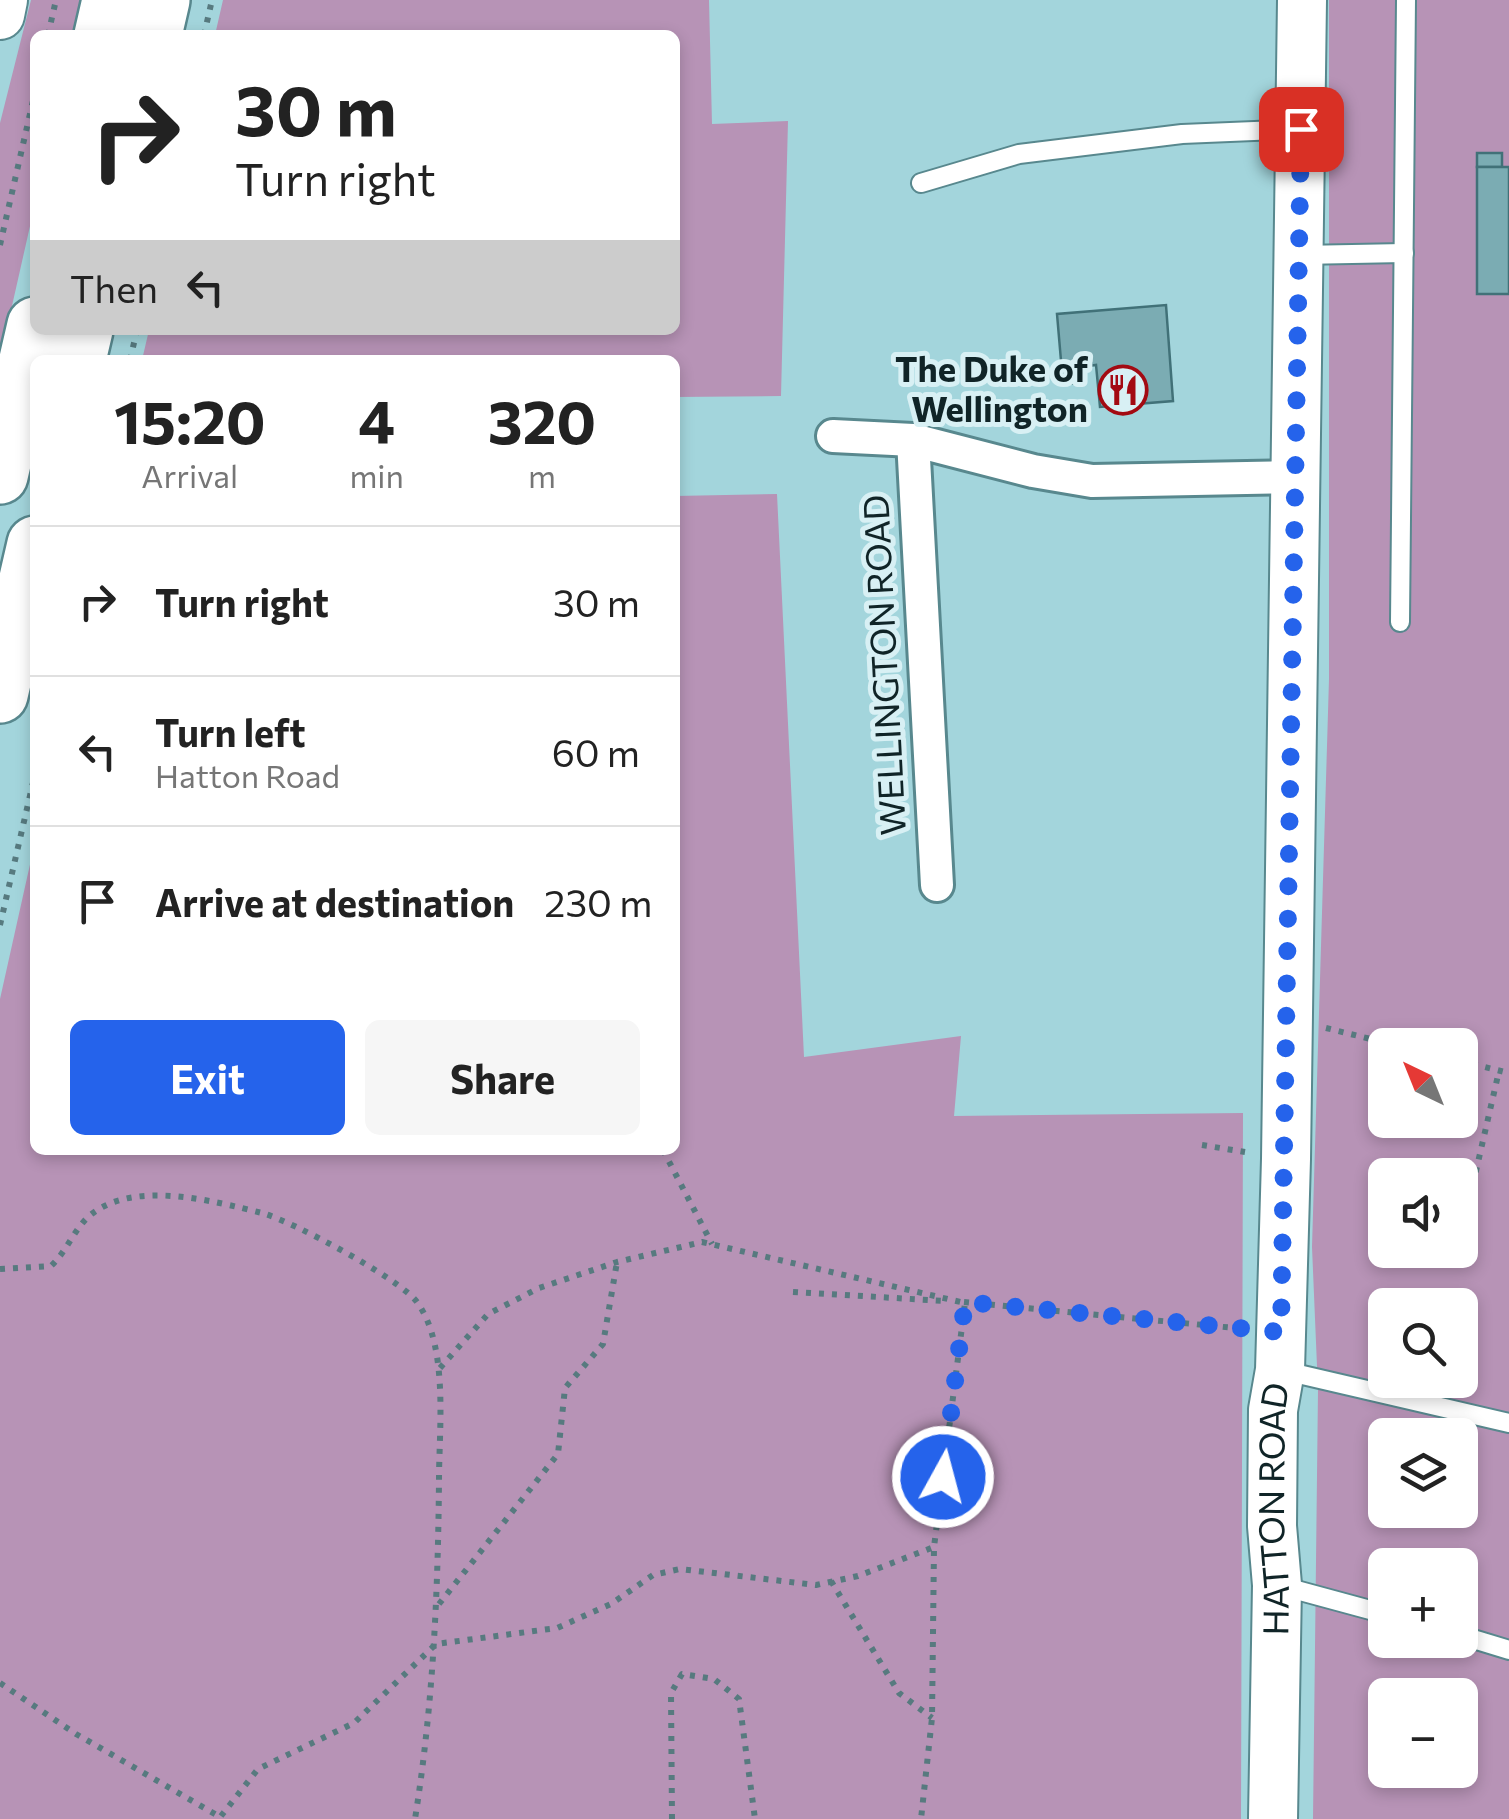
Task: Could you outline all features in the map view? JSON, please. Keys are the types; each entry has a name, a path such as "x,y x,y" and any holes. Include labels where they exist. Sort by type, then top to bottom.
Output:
{"highway":[{"path":"103,30 110,0"},
{"path":"155,30 162,0"},
{"path":"0,476 33,335"},
{"path":"0,695 30,566"}],"street":[{"path":"0,14 4,0"},
{"name":"HATTON ROAD","path":"1272,1819 1277,1585 1272,1526 1273,1410 1281,1351 1302,0"},
{"path":"833,436 913,440 1033,472 1092,481 1295,477"},
{"name":"WELLINGTON ROAD","path":"913,440 937,885"}],"lane":[{"path":"1400,622 1406,0"},
{"path":"921,183 1019,154 1182,134 1301,129"},
{"path":"1300,255 1404,253"},
{"path":"1281,1351 1509,1423"},
{"path":"1277,1585 1368,1609"},
{"path":"1478,1641 1509,1650"}],"path":[{"path":"49,30 56,0"},
{"path":"205,30 212,0"},
{"path":"0,245 30,114"},
{"path":"0,925 30,796"},
{"path":"1286,1020 1368,1039"},
{"path":"1478,1066 1509,1073"},
{"path":"1478,1164 1500,1071"},
{"path":"665,1155 712,1245"},
{"path":"0,1269 51,1266 88,1218 126,1200 189,1195 281,1218 400,1282 420,1305 440,1368 438,1605 428,1735 414,1819"},
{"path":"440,1368 488,1314 539,1288 617,1262 702,1242 965,1302 1281,1351"},
{"path":"438,1605 558,1454 565,1388 603,1344 617,1262"},
{"path":"793,1292 965,1302"},
{"path":"920,1819 932,1718 934,1547 965,1302"},
{"path":"0,1684 76,1734 222,1817 258,1768 354,1723 436,1644 557,1628 611,1604 654,1575 680,1569 816,1584 858,1576 934,1547"},
{"path":"831,1581 900,1692 932,1718"},
{"path":"672,1819 671,1693 682,1674 714,1680 739,1699 755,1819"}],"shaded area":[{"path":"31,0 81,0 74,30 30,30 30,226 0,359 0,123"},
{"path":"223,0 709,0 712,124 788,121 781,396 680,397 680,355 143,355 148,335 680,335 680,30 216,30"},
{"path":"1329,0 1509,0 1509,1819 1313,1819 1318,1390 1312,1247 1329,679"},
{"path":"777,494 804,1057 961,1036 954,1116 1243,1113 1241,1819 0,1819 0,999 30,864 30,1155 680,1155 680,496"}],"building":[{"path":"1477,153 1502,153 1502,167 1477,167"},
{"path":"1477,167 1509,167 1509,294 1477,294"},
{"path":"1166,305 1173,401 1100,407 1096,365 1080,367 1081,383 1063,384 1057,314"}],"place":[{"name":"The Duke of Wellington","path":"1123,390"}],"route":[{"path":"943,1477 965,1302 1281,1332 1301,129"}]}
